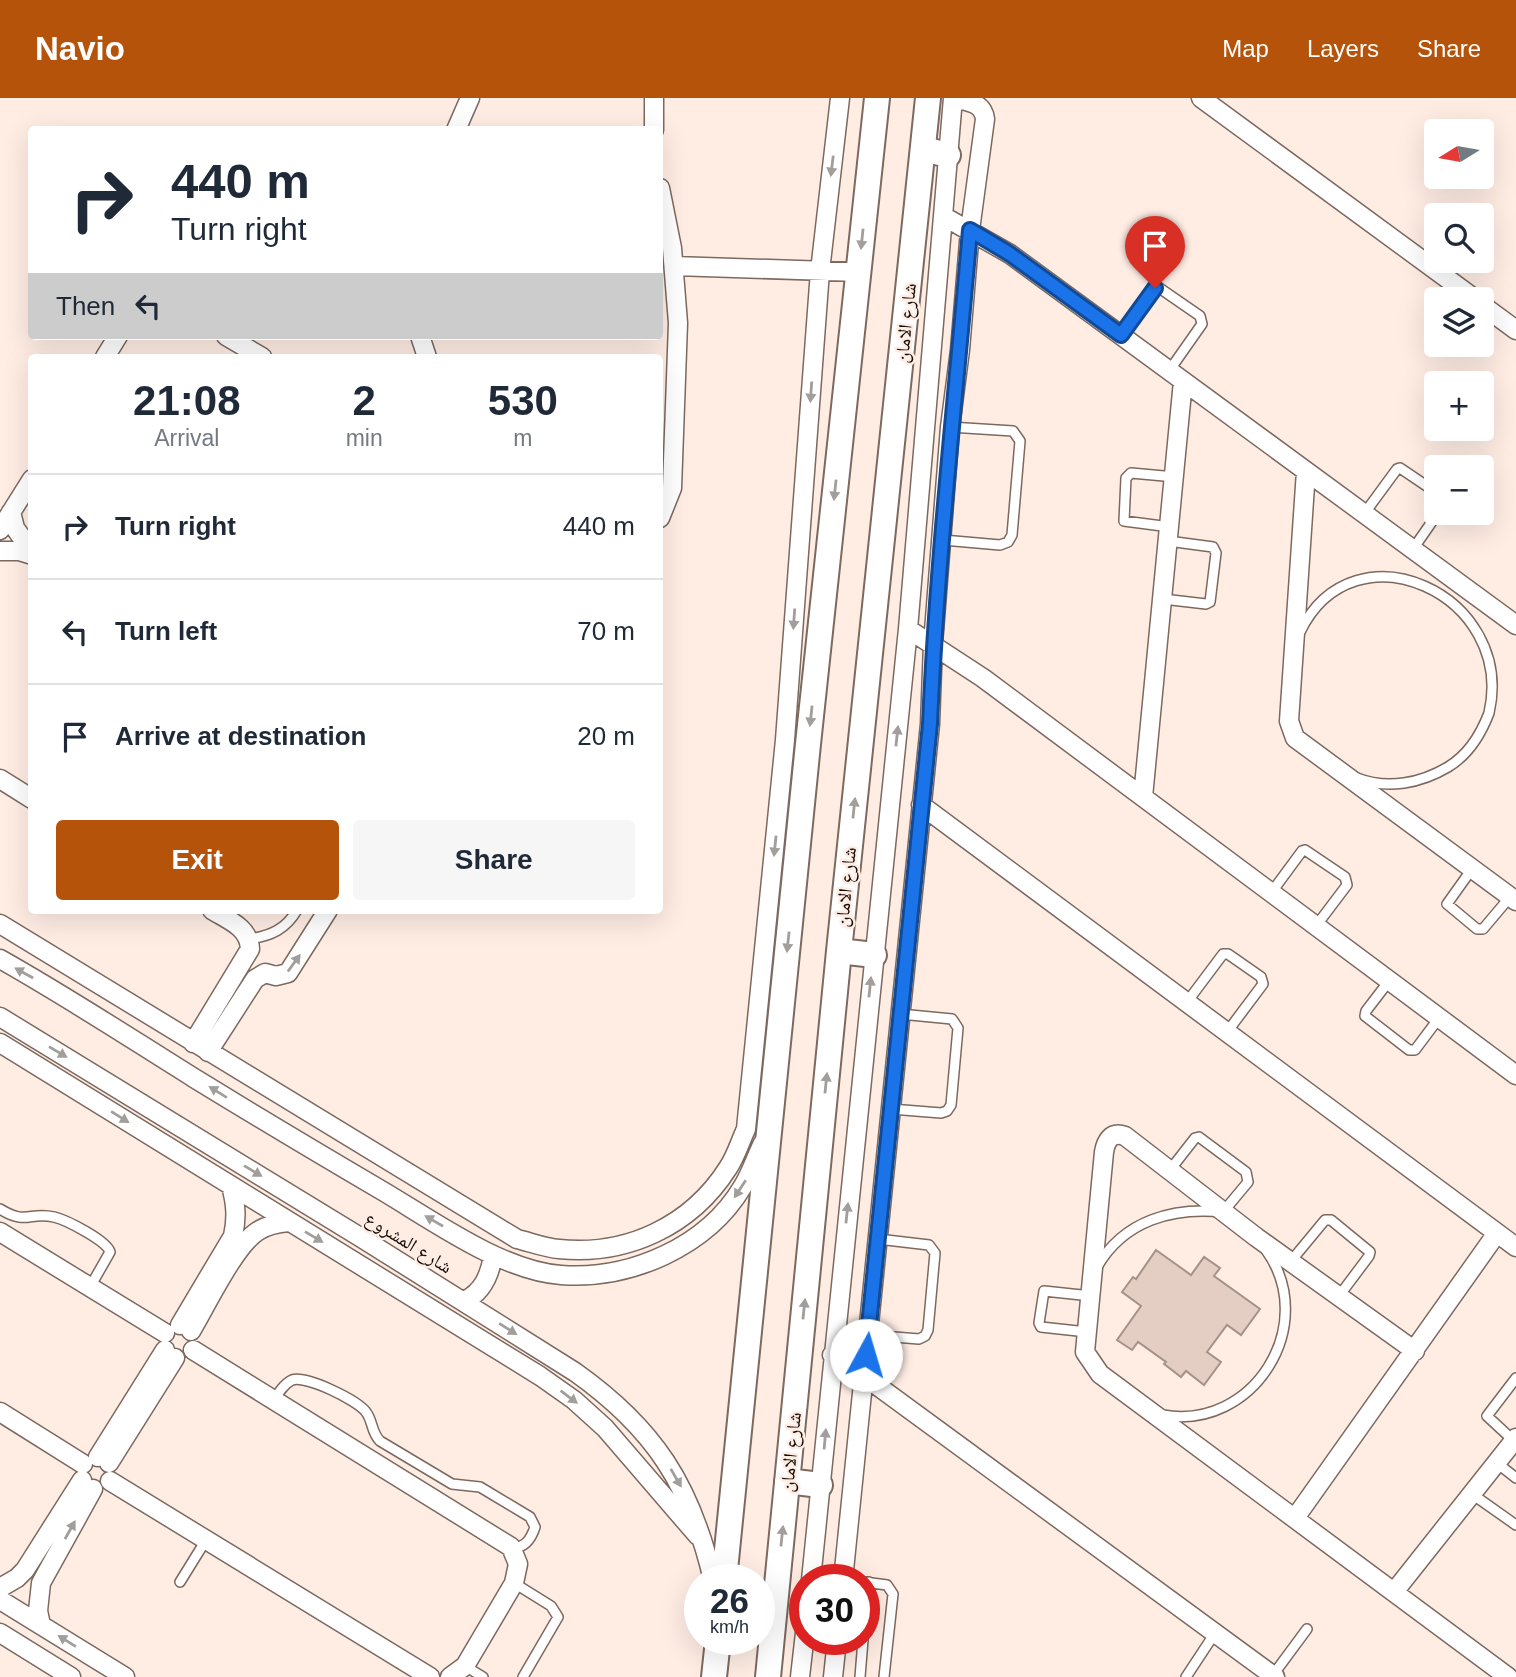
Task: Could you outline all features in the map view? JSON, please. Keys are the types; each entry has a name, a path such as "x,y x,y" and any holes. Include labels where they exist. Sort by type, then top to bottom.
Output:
{"street":[{"path":"458,126 470,98"},
{"path":"654,98 654,126"},
{"path":"0,923 517,1239 556,1249 597,1251 637,1242 673,1225 705,1199 730,1167 746,1129 785,740 820,271 840,98"},
{"path":"726,1564 877,98"},
{"name":"شارع الامان","path":"768,1677 839,951 928,98"},
{"path":"813,1564 908,629 953,98 978,105 985,115 950,427 933,644 930,724 845,1564"},
{"path":"1202,98 1459,287"},
{"path":"923,149 948,155"},
{"path":"663,205 674,266 678,323 672,488 663,510"},
{"path":"943,216 1010,254 1413,549 1455,589 1516,625"},
{"path":"674,266 858,272"},
{"path":"1494,314 1516,330"},
{"path":"233,340 257,354"},
{"path":"1143,797 1175,477 1176,376"},
{"path":"1306,471 1293,646 1289,721 1291,730 1295,738 1513,899"},
{"path":"0,530 28,485"},
{"path":"11,512 15,528 28,548"},
{"path":"0,551 28,553"},
{"path":"908,629 983,678 1439,1018 1514,1068"},
{"path":"0,779 28,796"},
{"path":"921,805 1516,1247"},
{"path":"201,1047 250,948 245,931 218,914"},
{"path":"201,1047 255,979 265,973 276,976 288,972 325,914"},
{"path":"839,951 874,955"},
{"name":"شارع المشروع","path":"0,959 71,999 257,1116 493,1255 537,1272 583,1276 633,1267 659,1258 683,1245 700,1233 743,1186 770,1128"},
{"path":"71,999 85,976"},
{"name":"شارع المشروع","path":"0,1017 371,1243 575,1371 605,1393 632,1418 656,1446 676,1477 693,1510 709,1564"},
{"path":"0,1043 540,1376 574,1400 605,1428 705,1545"},
{"path":"257,1116 271,1090"},
{"path":"1415,1351 1256,1237 1125,1136 1116,1135 1108,1140 1104,1152 1085,1352 1091,1363 1100,1374 1508,1677"},
{"path":"41,1625 38,1611 41,1583 96,1472 233,1236 236,1202 231,1186"},
{"path":"175,1339 243,1243 272,1224 289,1222"},
{"path":"0,1232 175,1339 188,1355 193,1350 511,1547 519,1564 514,1583 465,1666 450,1677"},
{"path":"1295,1518 1497,1233"},
{"path":"358,1263 371,1243"},
{"path":"464,1301 474,1297 484,1285 491,1271 493,1255"},
{"path":"832,1355 1274,1676"},
{"path":"0,1412 430,1677"},
{"path":"1394,1592 1515,1440"},
{"path":"0,1588 25,1570 96,1472"},
{"path":"787,1481 820,1485"},
{"path":"0,1600 125,1677"},
{"path":"0,1633 71,1677"},
{"path":"714,1677 716,1655"},
{"path":"800,1677 802,1655"},
{"path":"833,1677 835,1655"}],"lane":[{"path":"1121,335 1158,287 1200,316 1202,324 1176,376"},
{"path":"943,540 1000,545 1008,542 1012,535 1020,441 1013,431 950,427"},
{"path":"1364,514 1396,469 1400,468 1424,484"},
{"path":"1163,599 1206,604 1210,602 1216,552 1213,547 1124,522 1126,478 1132,473 1175,477"},
{"path":"1413,549 1430,525"},
{"path":"1293,646 1304,625 1319,606 1338,591 1359,581 1383,577 1407,578 1455,589 1482,632 1491,654 1495,678 1493,702 1472,746 1455,763 1434,775 1411,783 1387,784 1363,780 1340,771"},
{"path":"1271,893 1305,850 1345,877 1347,885 1316,926"},
{"path":"1472,869 1447,904 1477,929 1482,929 1513,899"},
{"path":"249,939 267,937 282,928 294,914"},
{"path":"1186,1002 1223,954 1228,954 1261,977 1262,984 1227,1032"},
{"path":"1389,981 1365,1016 1398,1042 1409,1050 1415,1050 1439,1018"},
{"path":"891,1109 941,1113 947,1111 951,1105 958,1028 956,1022 952,1019 900,1014"},
{"path":"1093,1274 1105,1252 1124,1234 1147,1221 1171,1213 1197,1209 1223,1212 1248,1182 1246,1172 1199,1137 1195,1138 1170,1170"},
{"path":"0,1209 21,1219 45,1215 62,1219 106,1244 110,1252 90,1287"},
{"path":"1291,1261 1325,1220 1331,1220 1370,1252 1339,1296"},
{"path":"1154,1414 1178,1418 1203,1415 1226,1407 1247,1393 1264,1375 1277,1354 1284,1330 1285,1305 1281,1280 1271,1257 1256,1237"},
{"path":"869,1335 919,1339 925,1336 928,1330 935,1253 933,1248 929,1245 878,1239"},
{"path":"1087,1332 1041,1327 1039,1323 1044,1291 1091,1296"},
{"path":"274,1400 290,1381 300,1378 311,1380 360,1407 369,1418 380,1441 452,1484 480,1487 530,1517 535,1527 526,1544 511,1547"},
{"path":"1515,1440 1486,1416 1516,1378"},
{"path":"1497,1463 1516,1478"},
{"path":"1472,1493 1516,1525"},
{"path":"180,1582 206,1540"},
{"path":"514,1583 551,1606 558,1617 523,1677"},
{"path":"880,1584 887,1585 893,1594 884,1677"},
{"path":"1274,1676 1307,1629"},
{"path":"1186,1677 1215,1633"},
{"path":"860,1677 862,1655"},
{"path":"465,1666 483,1677"}],"building":[{"path":"1156,1250 1191,1275 1204,1257 1220,1268 1214,1276 1260,1309 1241,1335 1227,1325 1207,1352 1221,1362 1204,1385 1186,1371 1181,1377 1164,1364 1166,1362 1138,1342 1132,1350 1117,1340 1141,1306 1122,1292 1133,1277 1136,1279"}],"route":[{"path":"866,1355 930,724 933,644 950,427 960,351 970,230 1010,254 1121,335 1155,288"}]}
